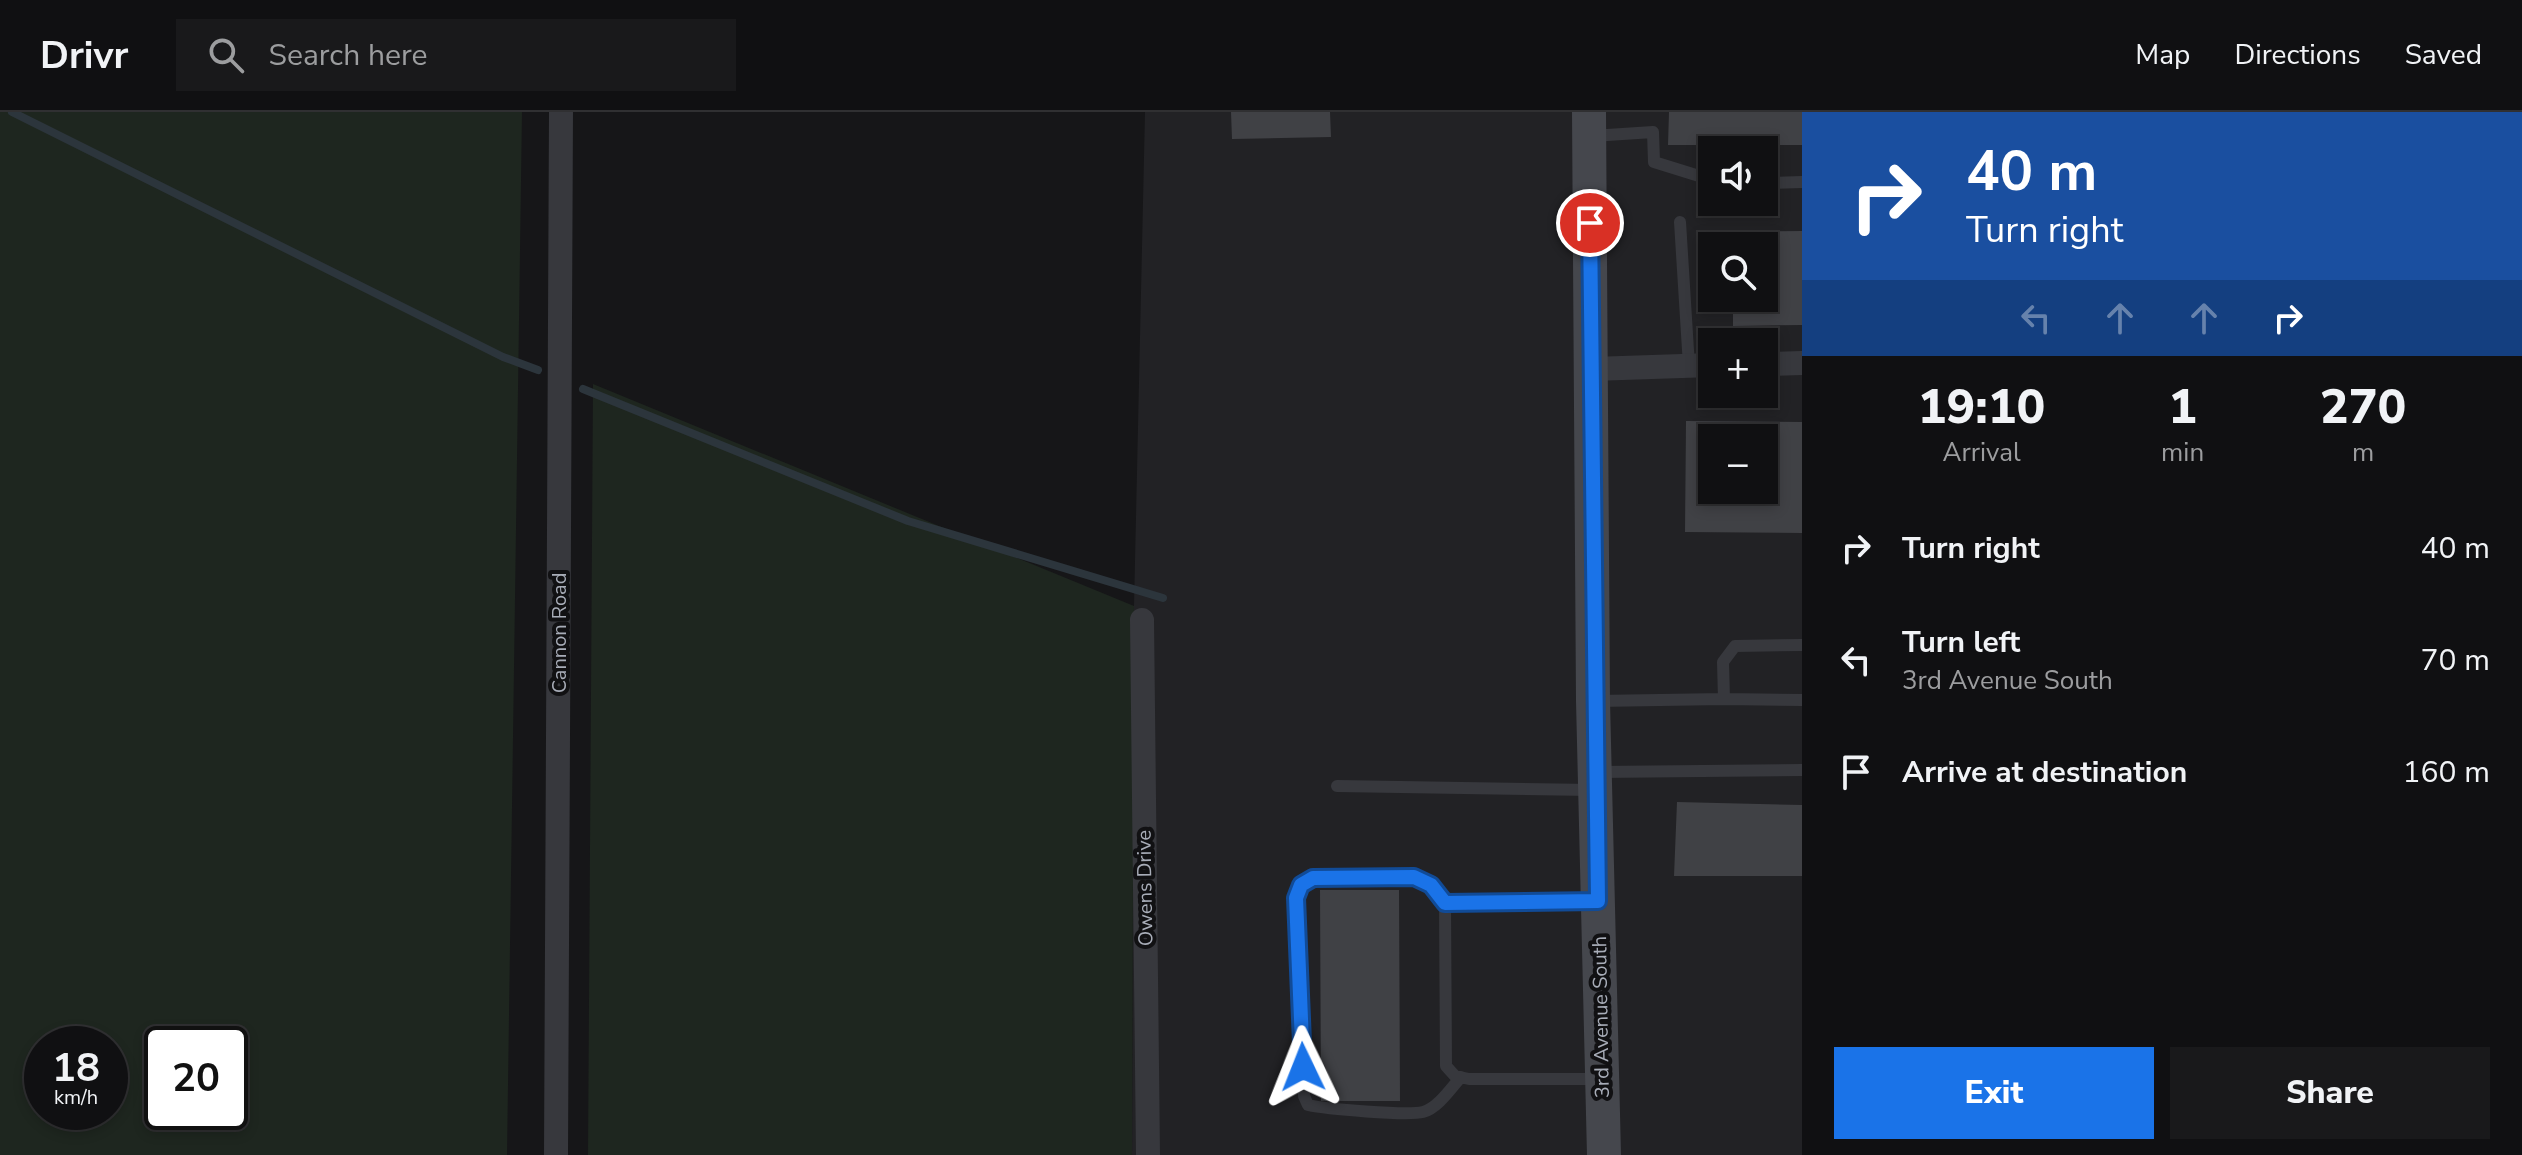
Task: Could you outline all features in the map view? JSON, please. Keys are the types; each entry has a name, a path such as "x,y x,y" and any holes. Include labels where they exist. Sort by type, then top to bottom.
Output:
{"main road":[{"name":"3rd Avenue South","path":"1589,124 1593,701 1604,1155"}],"street":[{"name":"Cannon Road","path":"556,1155 561,112"},
{"path":"1778,364 1802,363"},
{"path":"1592,369 1698,366"},
{"name":"Owens Drive","path":"1142,620 1148,1155"}],"lane":[{"path":"1589,124 1653,132 1654,162 1698,176"},
{"path":"1778,183 1802,182"},
{"path":"1680,222 1698,352"},
{"path":"1724,699 1723,662 1735,646 1802,645"},
{"path":"1593,701 1802,700"},
{"path":"1337,786 1595,781 1802,770"},
{"path":"1461,1077 1439,1101 1423,1112 1326,1109 1308,1105 1304,1096 1296,898 1301,885 1313,878 1414,877 1431,885 1445,903 1446,1066 1461,1077 1603,1079"},
{"path":"1445,903 1598,901"}],"shaded area":[{"path":"0,112 522,112 507,1155 0,1155"},
{"path":"1145,112 1802,112 1802,1155 1132,1155 1134,606"},
{"path":"593,384 1134,606 1132,1155 588,1155"}],"building":[{"path":"1231,112 1330,112 1331,137 1232,139"},
{"path":"1669,112 1802,112 1802,145 1778,145 1778,136 1698,136 1698,145 1668,145"},
{"path":"1802,231 1802,325 1733,326 1733,312 1778,312 1778,232 1732,232"},
{"path":"1686,421 1802,422 1802,533 1685,532"},
{"path":"1677,802 1802,805 1802,876 1674,876"},
{"path":"1320,890 1399,890 1400,1101 1321,1101"}],"waterway":[{"path":"12,112 503,357 538,370"},
{"path":"583,389 908,521 1163,598"}],"route":[{"path":"1303,1067 1296,898 1301,885 1313,878 1414,877 1431,885 1445,903 1598,901 1593,701 1590,223"}]}
